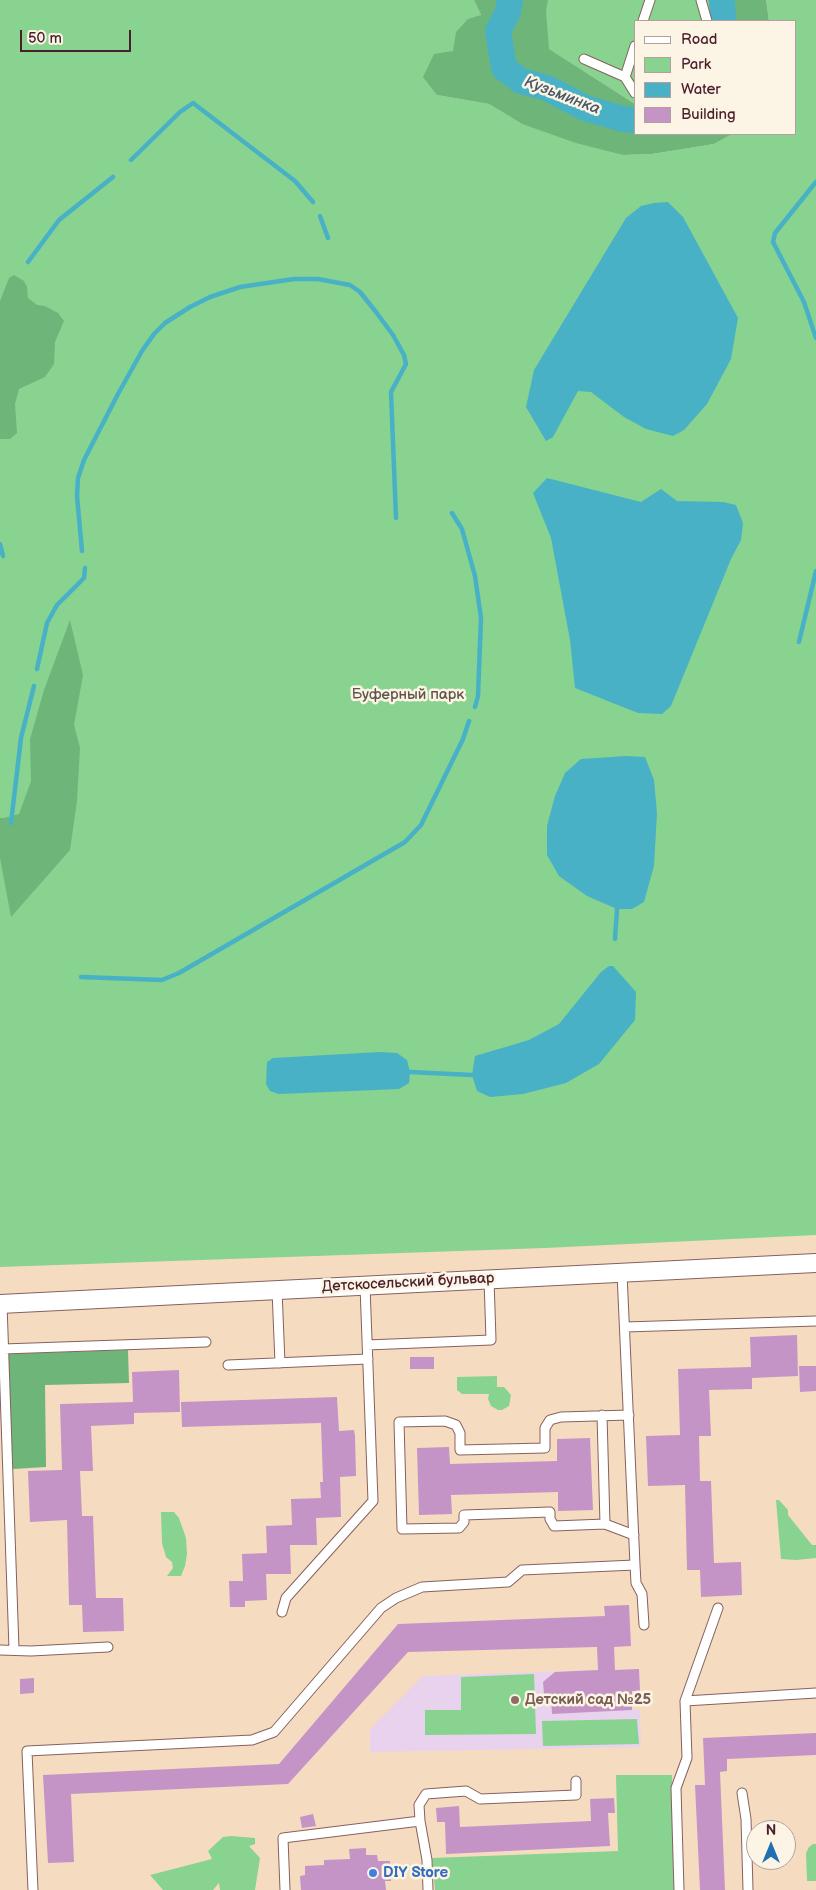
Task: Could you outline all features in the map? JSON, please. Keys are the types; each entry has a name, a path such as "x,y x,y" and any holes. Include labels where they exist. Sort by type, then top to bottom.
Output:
{"street":[{"name":"Детскосельский бульвар","path":"1,1304 816,1264"}],"lane":[{"path":"643,20 650,0"},
{"path":"702,0 707,20"},
{"path":"624,77 634,49"},
{"path":"584,60 624,77 634,92"},
{"path":"622,1273 636,1583 642,1594 644,1625"},
{"path":"367,1345 491,1340 488,1279"},
{"path":"282,1612 286,1598 373,1501 365,1286"},
{"path":"277,1290 280,1362"},
{"path":"1,1304 14,1649"},
{"path":"625,1327 816,1321"},
{"path":"3,1349 206,1342"},
{"path":"228,1364 368,1359"},
{"path":"602,1415 606,1524"},
{"path":"629,1415 561,1417 550,1420 545,1428 545,1448 460,1450 460,1433 456,1425 445,1421 399,1422 402,1530 459,1528 464,1522 464,1515 550,1512 550,1519 554,1526 606,1524 634,1535"},
{"path":"33,1890 27,1751 252,1740 274,1732 381,1608 396,1598 422,1587 508,1582 522,1570 635,1565"},
{"path":"679,1890 676,1788 687,1758 685,1701 718,1608"},
{"path":"0,1650 31,1651 108,1647"},
{"path":"685,1701 816,1693"},
{"path":"428,1890 427,1860 419,1805 426,1794 466,1791 480,1799 576,1796 576,1781"},
{"path":"742,1793 746,1819 748,1890"},
{"path":"285,1890 283,1838 420,1821"}],"shaded area":[{"name":"Детский сад №25","path":"597,1647 614,1647 615,1670 639,1669 640,1691 632,1691 632,1710 640,1710 641,1747 370,1752 370,1729 423,1676 598,1670"}],"green space":[{"name":"Буферный парк","path":"0,0 474,0 481,15 453,51 437,95 489,104 522,124 623,155 652,154 714,144 730,135 796,135 796,20 769,20 766,0 816,0 816,1235 545,1248 0,1267"},
{"path":"474,0 548,0 546,11 549,49 634,103 634,135 730,135 714,144 652,154 623,155 576,143 522,124 489,104 437,95 423,77 434,54 453,51 456,32 468,19 481,15"},
{"path":"523,0 708,0 713,20 634,20 634,103 514,27"},
{"path":"708,0 766,0 769,20 713,20"},
{"path":"14,275 24,281 27,287 28,298 37,305 45,306 58,313 64,321 55,342 54,364 45,377 19,389 15,404 17,433 10,439 0,439 0,301 9,278"},
{"path":"70,620 83,675 74,725 80,748 77,801 70,850 11,917 0,858 0,818 19,814 31,781 30,739 44,690"},
{"path":"128,1350 129,1383 45,1385 46,1467 13,1469 7,1354"},
{"path":"497,1376 497,1387 504,1387 511,1395 509,1406 502,1410 491,1406 488,1399 489,1394 462,1394 457,1390 457,1377"},
{"path":"776,1500 779,1500 788,1510 788,1515 812,1545 816,1545 816,1558 781,1559"},
{"path":"161,1512 174,1512 179,1518 186,1538 187,1554 181,1576 167,1576 173,1568 172,1562 166,1557 162,1543"},
{"path":"534,1674 536,1734 425,1735 425,1710 461,1710 461,1677"},
{"path":"637,1719 639,1744 543,1746 542,1721"},
{"path":"616,1775 672,1775 674,1890 435,1890 432,1858 618,1851"},
{"path":"223,1837 255,1838 255,1844 249,1846 260,1858 255,1890 220,1890 219,1883 213,1890 163,1890 150,1875 212,1859 208,1851"},
{"path":"813,1844 816,1844 816,1881 807,1881 806,1853"}],"water":[{"path":"668,202 683,217 738,318 731,359 707,404 684,430 673,436 646,429 624,417 591,392 578,391 553,437 546,441 526,407 534,370 626,218 641,206"},
{"path":"547,478 641,502 661,489 677,501 723,502 736,505 743,523 741,540 731,559 671,706 662,714 638,713 575,688 570,640 551,538 533,493"},
{"path":"626,756 645,757 654,780 657,813 654,866 644,902 632,909 617,909 587,896 559,876 547,855 547,826 555,796 565,773 581,759"},
{"path":"609,966 613,966 636,992 635,1020 599,1064 566,1083 523,1094 490,1097 477,1091 472,1075 475,1056 529,1040 559,1024 601,972"},
{"path":"380,1052 397,1053 407,1060 410,1072 409,1083 399,1089 279,1094 270,1091 266,1084 267,1062 273,1058"}],"building":[{"path":"797,1335 798,1376 752,1378 752,1389 709,1390 711,1436 699,1436 700,1481 711,1481 714,1563 741,1562 742,1595 701,1597 700,1570 687,1570 685,1485 648,1486 646,1436 680,1435 678,1369 751,1367 750,1337"},
{"path":"410,1357 434,1357 434,1369 410,1369"},
{"path":"799,1366 816,1366 816,1391 800,1392"},
{"path":"179,1370 180,1412 134,1413 134,1424 91,1426 93,1471 80,1471 82,1516 93,1516 96,1598 123,1598 124,1631 83,1632 82,1605 69,1605 67,1520 30,1522 28,1471 62,1470 60,1404 133,1402 132,1372"},
{"path":"337,1397 339,1431 354,1430 355,1436 356,1476 340,1477 341,1517 316,1518 317,1545 290,1545 291,1574 266,1574 267,1600 245,1601 245,1607 230,1607 229,1581 243,1581 242,1554 267,1553 266,1526 292,1525 291,1499 321,1498 320,1482 323,1482 321,1423 182,1427 181,1402"},
{"path":"590,1438 593,1510 558,1511 558,1492 451,1495 452,1514 419,1515 417,1448 449,1447 450,1464 557,1461 557,1439"},
{"path":"629,1605 631,1646 614,1647 615,1670 639,1669 640,1691 632,1691 632,1710 552,1714 551,1694 544,1694 543,1682 555,1672 598,1670 597,1647 408,1652 288,1784 71,1794 74,1862 48,1863 43,1775 279,1764 398,1624 605,1616 604,1606"},
{"path":"34,1678 34,1693 20,1694 20,1679"},
{"path":"816,1733 816,1755 727,1759 727,1771 720,1772 725,1890 700,1890 695,1785 705,1785 703,1738"},
{"path":"614,1798 615,1813 608,1813 610,1846 446,1854 445,1822 437,1822 436,1808 459,1806 460,1827 591,1821 590,1799"},
{"path":"313,1814 316,1826 302,1828 300,1817"},
{"path":"366,1848 366,1855 377,1855 378,1861 390,1861 391,1881 385,1881 386,1890 301,1890 300,1876 305,1875 305,1866 324,1865 324,1860 350,1859 349,1849"}],"waterway":[{"name":"Кузьминка","path":"510,0 508,12 498,31 504,68 521,81 547,88 585,108 623,119 634,120"},
{"name":"Кузьминка","path":"722,0 723,20"},
{"path":"131,160 180,112 193,103 295,181 313,202"},
{"path":"28,262 59,220 113,177"},
{"path":"816,182 775,233 773,242 804,302 816,338"},
{"path":"320,216 328,238"},
{"path":"82,551 77,496 78,478 84,460 118,394 142,351 154,334 165,323 210,297 240,287 294,279 318,279 350,285 360,292 376,312 393,335 404,355 406,364 391,392 396,518"},
{"path":"452,513 462,529 475,576 481,618 478,696 475,707"},
{"path":"0,544 3,556"},
{"path":"37,669 47,623 57,605 84,578 85,568"},
{"path":"799,642 816,571"},
{"path":"11,823 21,738 34,686"},
{"path":"81,977 162,980 179,973 405,842 421,825 463,739 469,721"},
{"path":"615,939 617,909"},
{"path":"410,1072 472,1075"}],"place":[{"name":"Детский сад №25","path":"515,1700"},
{"name":"DIY Store","path":"373,1873"}]}
